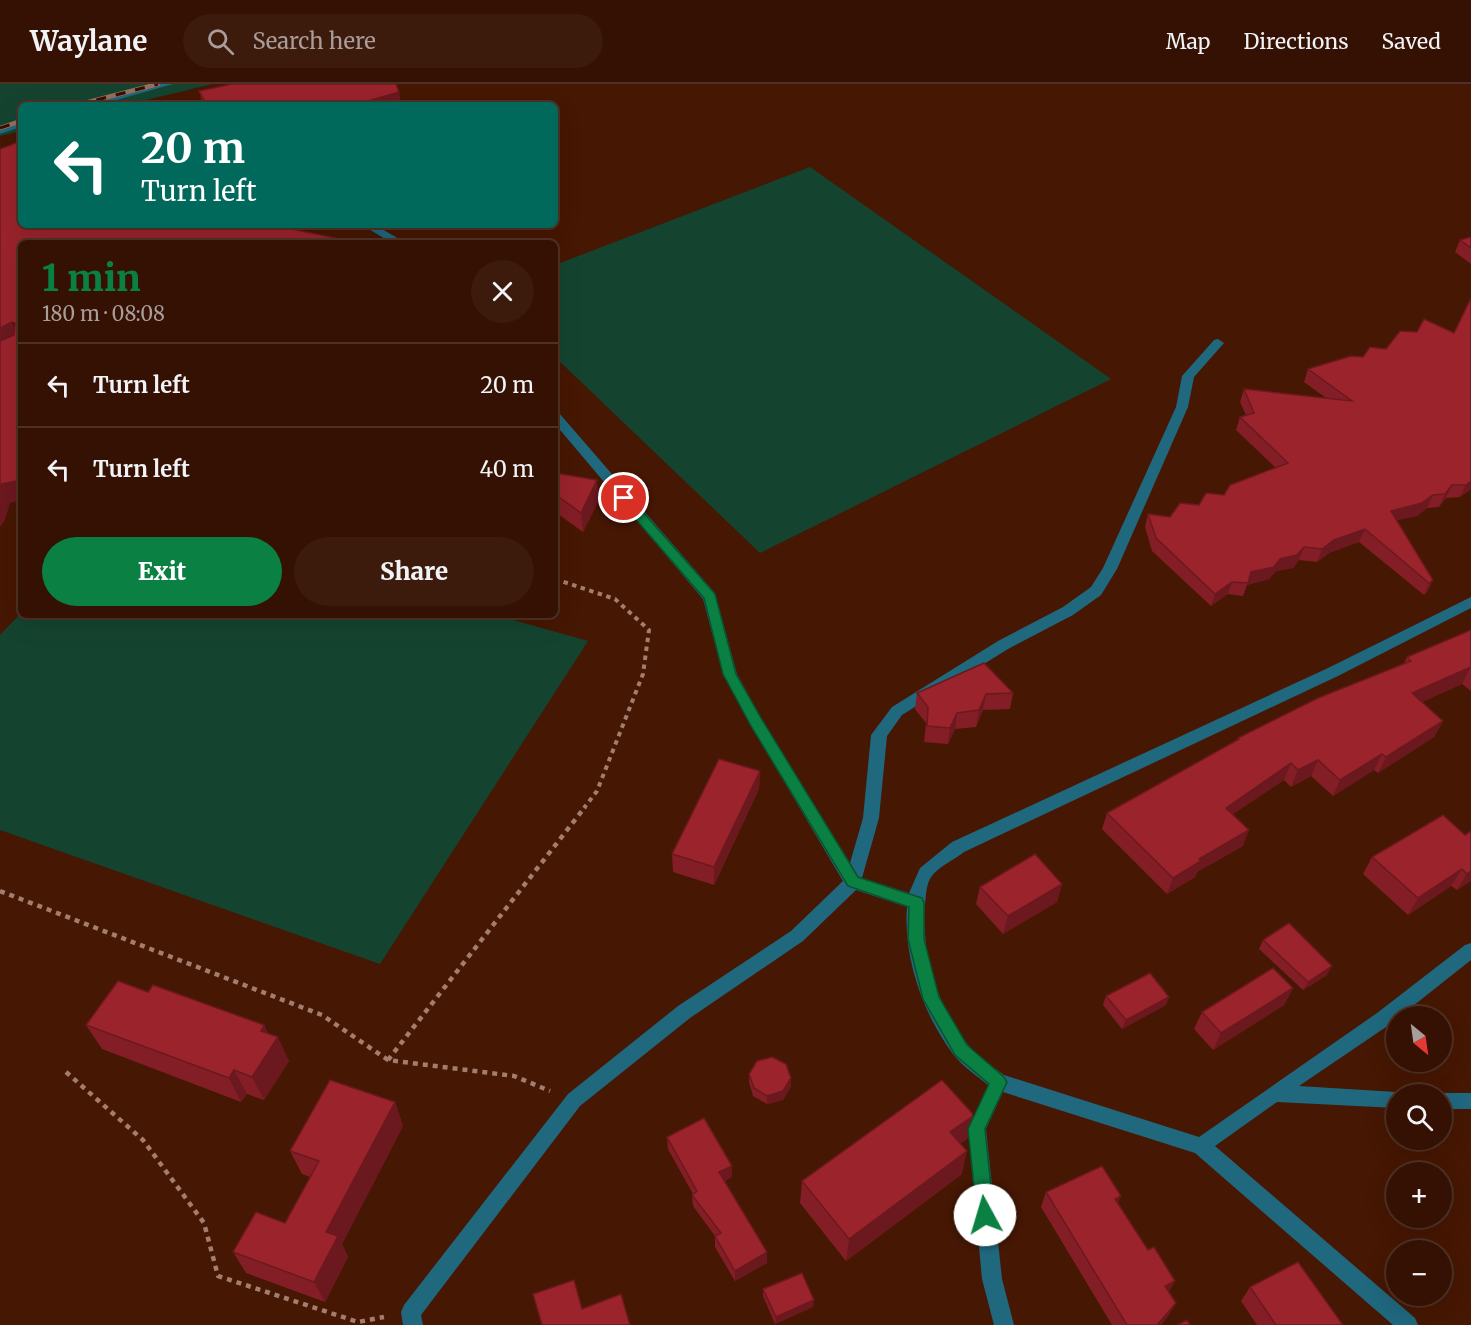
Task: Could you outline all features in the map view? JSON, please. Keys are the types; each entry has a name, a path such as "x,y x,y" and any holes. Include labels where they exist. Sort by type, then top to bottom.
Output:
{"street":[{"path":"99,102 168,84"},
{"path":"0,131 18,125"},
{"path":"372,228 394,240"},
{"path":"412,1318 540,1142 574,1100 684,1012 796,936 853,882 871,818 879,735 897,711 1003,645 1068,611 1096,591 1110,569 1182,407 1188,376 1218,343"},
{"path":"558,420 710,597 730,674 756,722 853,882 917,903"},
{"path":"1408,1325 1201,1146 998,1082 961,1050 931,999 916,939 917,903 924,874 958,847 1312,682 1471,602"},
{"path":"1201,1146 1383,1019 1471,950"},
{"path":"998,1082 977,1129 992,1279 1004,1325"},
{"path":"1274,1093 1386,1099"},
{"path":"1452,1101 1471,1101"}],"path":[{"path":"388,1060 597,791 643,674 649,630 615,599 558,580"},
{"path":"0,891 322,1015 388,1060 514,1076 574,1100"},
{"path":"66,1072 143,1140 204,1224 218,1276 358,1322 412,1318"}],"green space":[{"path":"0,84 212,84 138,102 18,102 18,132 0,136"},
{"path":"810,167 1111,379 760,553 558,360 558,264"},
{"path":"18,616 18,618 507,618 588,641 380,964 0,830 0,635"}],"building":[{"path":"232,84 396,84 399,92 364,102 205,102 199,91"},
{"path":"18,142 18,228 287,228 345,240 18,240 18,481 2,484 0,489 0,341 14,335 15,323 12,322 0,328 0,149"},
{"path":"1471,237 1471,248 1460,240"},
{"path":"1471,298 1471,481 1466,485 1452,485 1445,494 1433,495 1422,503 1391,511 1433,580 1429,583 1365,529 1334,540 1322,549 1304,547 1297,555 1280,559 1274,567 1251,572 1248,583 1232,582 1215,594 1156,538 1148,514 1170,517 1180,503 1199,505 1206,493 1224,495 1230,485 1288,463 1240,417 1254,413 1244,389 1352,401 1308,369 1351,356 1363,357 1370,347 1386,349 1400,331 1417,332 1424,319 1454,333"},
{"path":"558,474 597,480 581,513 558,496"},
{"path":"1471,630 1471,667 1412,693 1443,721 1386,757 1382,754 1340,780 1318,760 1298,770 1291,763 1226,808 1249,830 1199,859 1201,861 1173,878 1107,813 1238,738 1318,698 1411,661 1407,657"},
{"path":"984,663 1013,693 986,694 979,710 957,713 950,728 927,726 928,707 917,693"},
{"path":"719,759 760,771 714,867 672,854"},
{"path":"1443,815 1465,835 1471,831 1471,871 1467,874 1462,869 1418,898 1372,857"},
{"path":"1035,854 1062,884 1008,916 980,887"},
{"path":"1289,923 1332,966 1308,982 1263,940"},
{"path":"1273,968 1293,988 1221,1033 1202,1012"},
{"path":"1150,973 1169,997 1126,1020 1106,996"},
{"path":"118,981 148,992 153,985 264,1025 261,1031 278,1037 252,1077 234,1070 229,1078 86,1025"},
{"path":"772,1057 786,1064 791,1078 783,1091 767,1096 754,1088 749,1074 757,1061"},
{"path":"330,1080 395,1102 326,1232 338,1236 314,1282 233,1252 256,1212 285,1223 319,1161 290,1151"},
{"path":"942,1080 972,1113 973,1116 950,1132 967,1151 849,1239 802,1181"},
{"path":"704,1118 732,1166 719,1172 767,1252 735,1271 715,1236 721,1233 692,1195 697,1191 667,1137"},
{"path":"1102,1166 1121,1196 1115,1199 1148,1250 1154,1247 1175,1281 1165,1286 1176,1303 1157,1325 1127,1325 1046,1192"},
{"path":"1298,1262 1343,1325 1276,1325 1250,1287"},
{"path":"802,1273 814,1300 776,1317 763,1289"},
{"path":"574,1280 582,1309 621,1294 630,1325 542,1325 533,1294"},
{"path":"1187,1320 1190,1325 1177,1325"}],"railway":[{"path":"89,102 158,84"},
{"path":"0,128 18,122"}],"route":[{"path":"624,498 710,597 730,674 756,722 853,882 917,903 916,939 931,999 961,1050 998,1082 977,1129 985,1215"}]}
